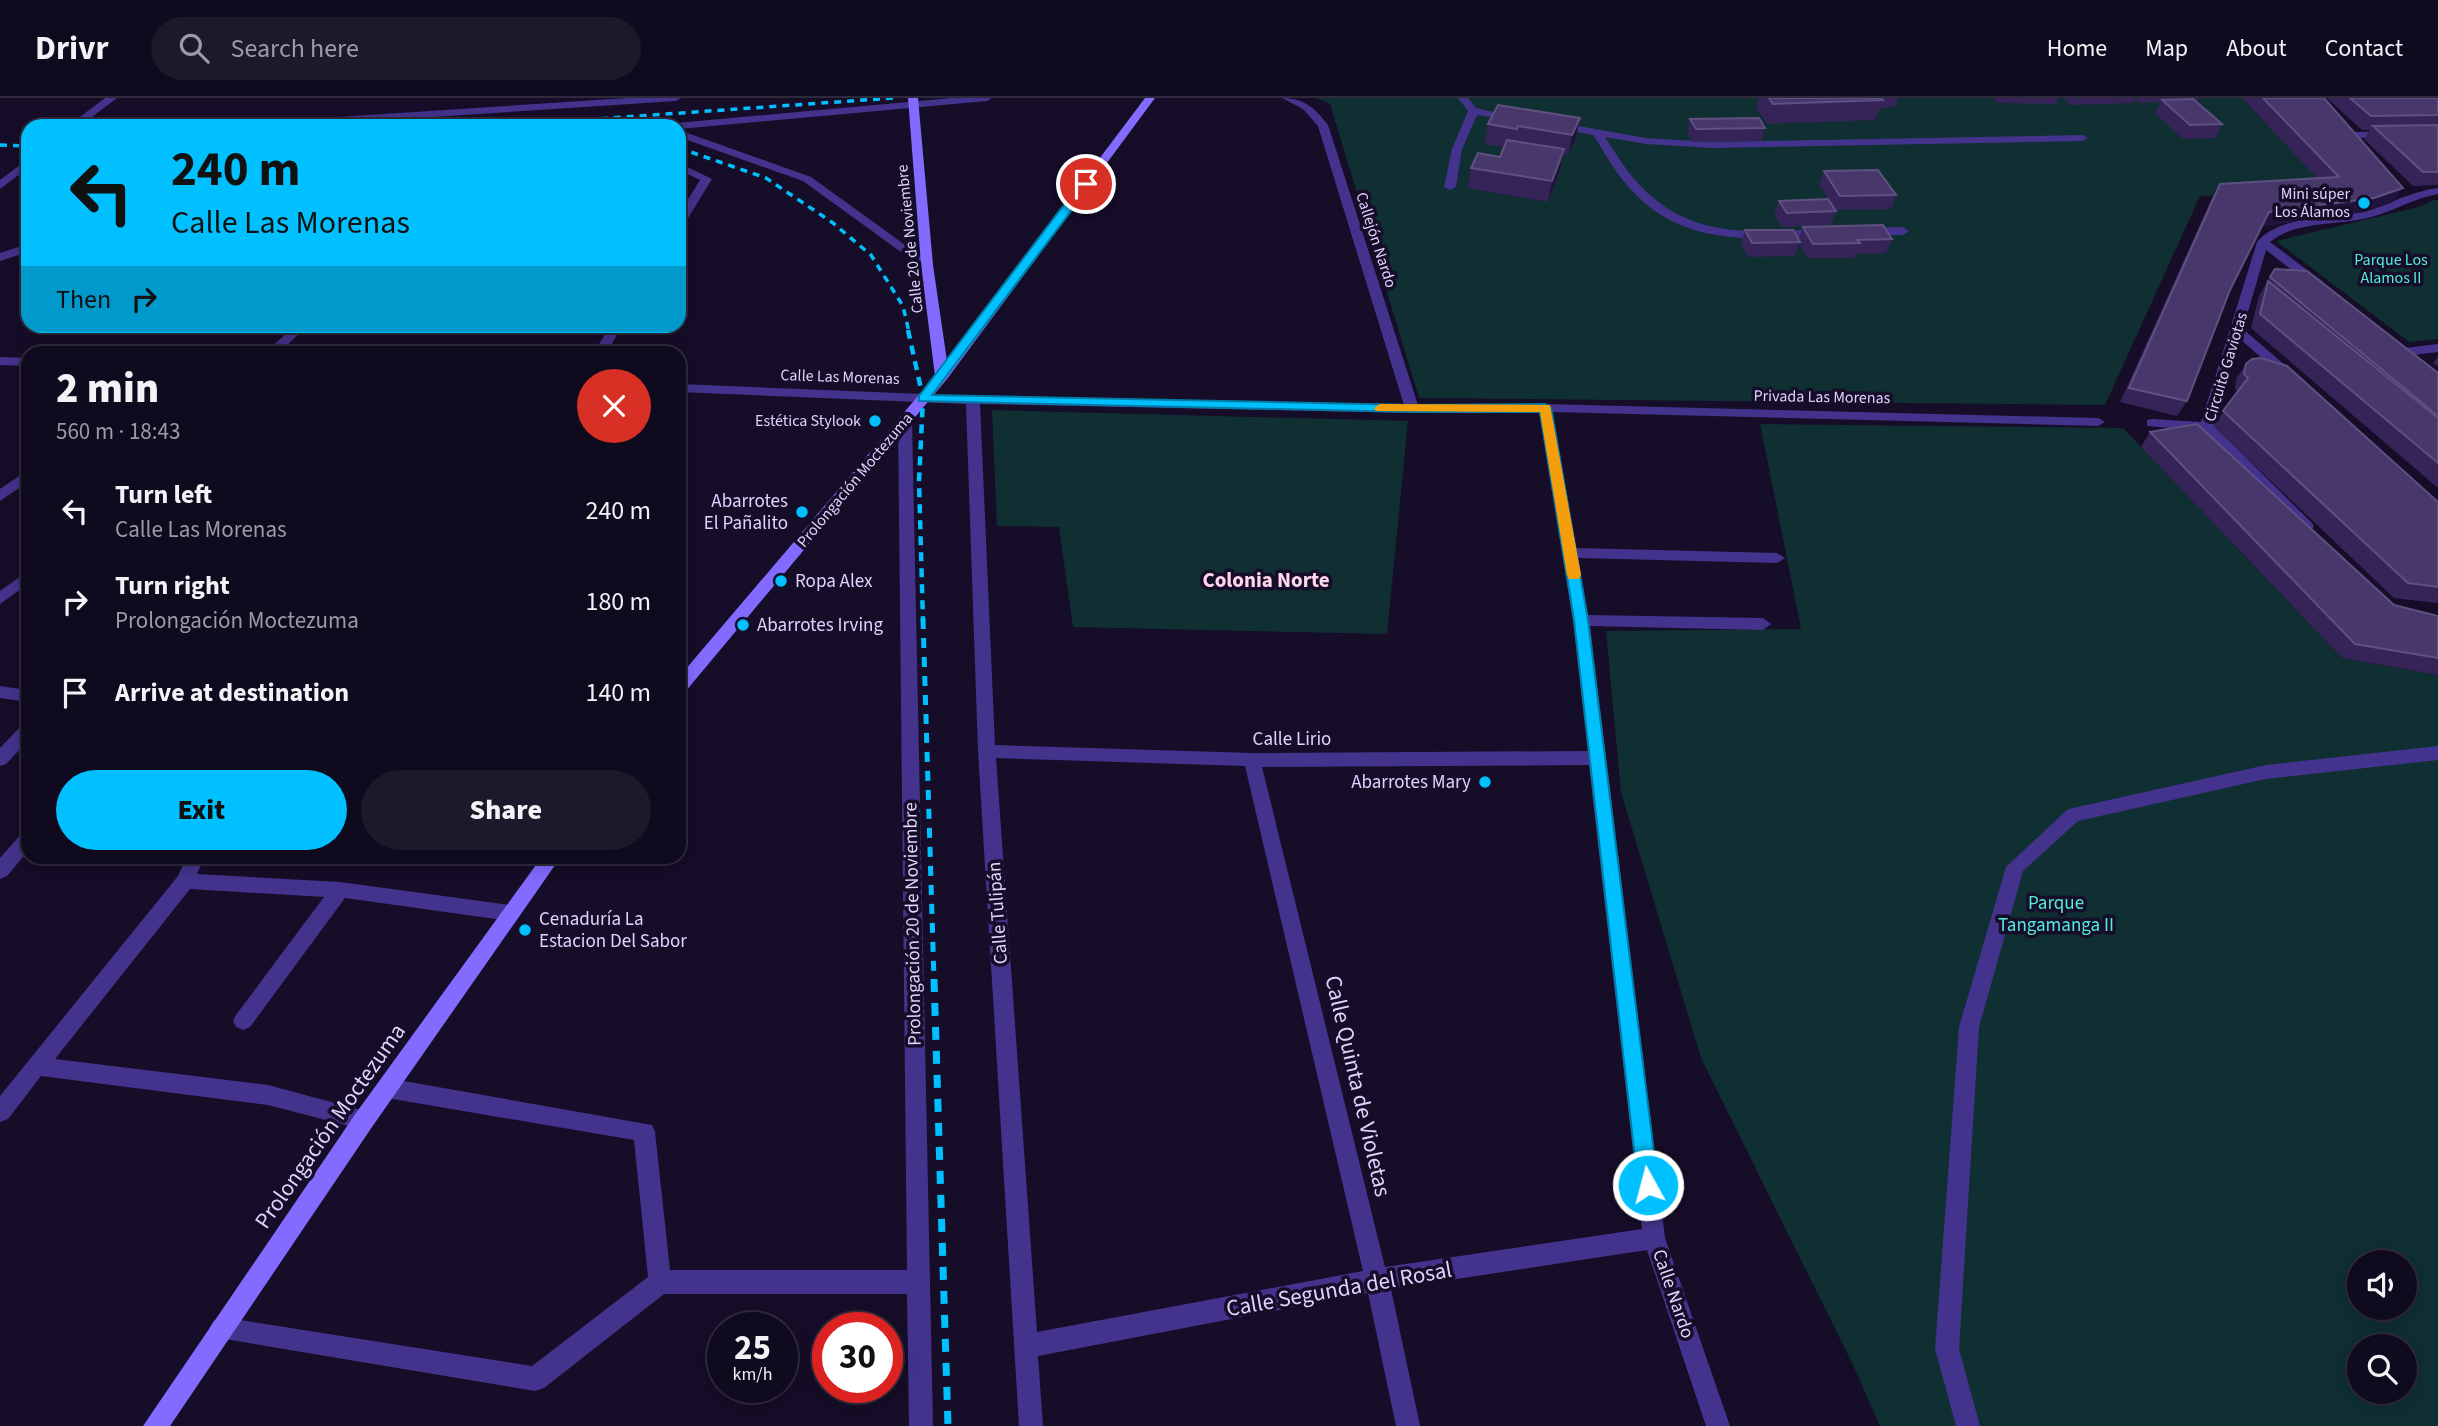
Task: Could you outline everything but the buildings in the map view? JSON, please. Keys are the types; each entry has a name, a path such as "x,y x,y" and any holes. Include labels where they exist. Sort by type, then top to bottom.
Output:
{"main road":[{"name":"Prolongación Moctezuma","path":"686,680 942,376 1150,98"},
{"name":"Calle 20 de Noviembre","path":"914,101 927,265 942,376"},
{"name":"Prolongación Moctezuma","path":"155,1426 364,1120 547,864"}],"street":[{"path":"83,119 112,98"},
{"path":"441,114 470,98"},
{"path":"360,119 581,101 676,98"},
{"path":"686,125 914,101 988,98"},
{"name":"Callejón Nardo","path":"1287,98 1307,107 1323,125 1412,409"},
{"path":"1463,98 1473,111 1523,120"},
{"path":"1450,187 1457,149 1473,111"},
{"path":"1548,124 1598,134 1712,145 2083,138"},
{"path":"2356,144 2344,130 2438,134"},
{"path":"1598,134 1632,184 1669,218 1699,231 1737,234 1834,232"},
{"path":"686,136 807,180 927,265"},
{"path":"0,168 21,166"},
{"path":"0,186 21,168"},
{"path":"686,169 706,179 686,212"},
{"path":"2329,293 2263,242 2267,237 2295,227 2370,215 2405,194 2438,191"},
{"path":"1847,232 1903,231"},
{"name":"Circuito Gaviotas","path":"2263,242 2207,427 2320,539"},
{"path":"0,257 21,250"},
{"path":"2237,330 2300,385"},
{"path":"279,346 293,333"},
{"path":"2422,365 2400,347 2438,348"},
{"path":"0,361 21,362"},
{"name":"Calle Las Morenas","path":"686,388 973,400 1412,409 1545,408"},
{"name":"Calle Tulipán","path":"973,400 987,751 1031,1426"},
{"name":"Privada Las Morenas","path":"1545,408 2098,422"},
{"name":"Calle Nardo","path":"1545,408 1581,620 1654,1238 1718,1426"},
{"name":"Prolongación 20 de Noviembre","path":"905,421 921,1426"},
{"path":"2152,424 2207,427"},
{"path":"0,496 21,480"},
{"path":"1570,553 1777,558"},
{"path":"0,599 21,582"},
{"path":"1581,620 1763,624"},
{"path":"0,692 21,695"},
{"path":"0,759 21,737"},
{"name":"Calle Lirio","path":"987,751 1252,760 1597,758"},
{"path":"1968,1426 1947,1349 1969,1027 2015,867 2073,815 2266,772 2438,753"},
{"name":"Calle Quinta de Violetas","path":"1252,760 1377,1280 1408,1426"},
{"path":"0,871 21,846"},
{"path":"0,1112 185,881 192,864"},
{"path":"185,881 340,890 510,913"},
{"path":"243,1021 340,890"},
{"path":"36,1066 268,1095 364,1120"},
{"path":"387,1088 644,1132 660,1282"},
{"name":"Calle Segunda del Rosal","path":"1026,1346 1377,1280 1654,1238"},
{"path":"221,1329 535,1379 660,1282 919,1282"}],"green space":[{"path":"1316,98 2242,98 2330,191 2200,196 2105,405 1419,398 1330,104"},
{"name":"Parque Los Alamos II","path":"2438,200 2438,339 2409,342 2276,241 2419,207"},
{"path":"992,410 1408,421 1387,634 1073,627 1059,527 997,526"},
{"name":"Parque Tangamanga II","path":"1760,424 2123,428 2342,658 2438,675 2438,1426 1880,1426 1854,1367 1701,1058 1621,792 1606,631 1801,629"}],"railway":[{"path":"596,119 893,98"},
{"path":"0,145 21,146"},
{"path":"686,150 766,178 833,223 871,255 903,306 909,332"},
{"path":"908,330 923,398 919,481 923,621"},
{"path":"923,619 934,981"},
{"path":"934,979 948,1426"}],"slow traffic":[{"path":"1380,408 1545,408 1574,575"}],"place":[{"name":"Mini súper Los Álamos","path":"2364,203"},
{"name":"Estética Stylook","path":"875,421"},
{"name":"Abarrotes El Pañalito","path":"802,512"},
{"name":"Ropa Alex","path":"781,581"},
{"name":"Abarrotes Irving","path":"743,625"},
{"name":"Abarrotes Mary","path":"1485,782"},
{"name":"Cenaduría La Estacion Del Sabor","path":"525,930"}],"district":[{"name":"Colonia Norte","path":"1266,580"}],"route":[{"path":"1086,184 923,398 1412,409 1545,408 1581,620 1648,1185"}]}
